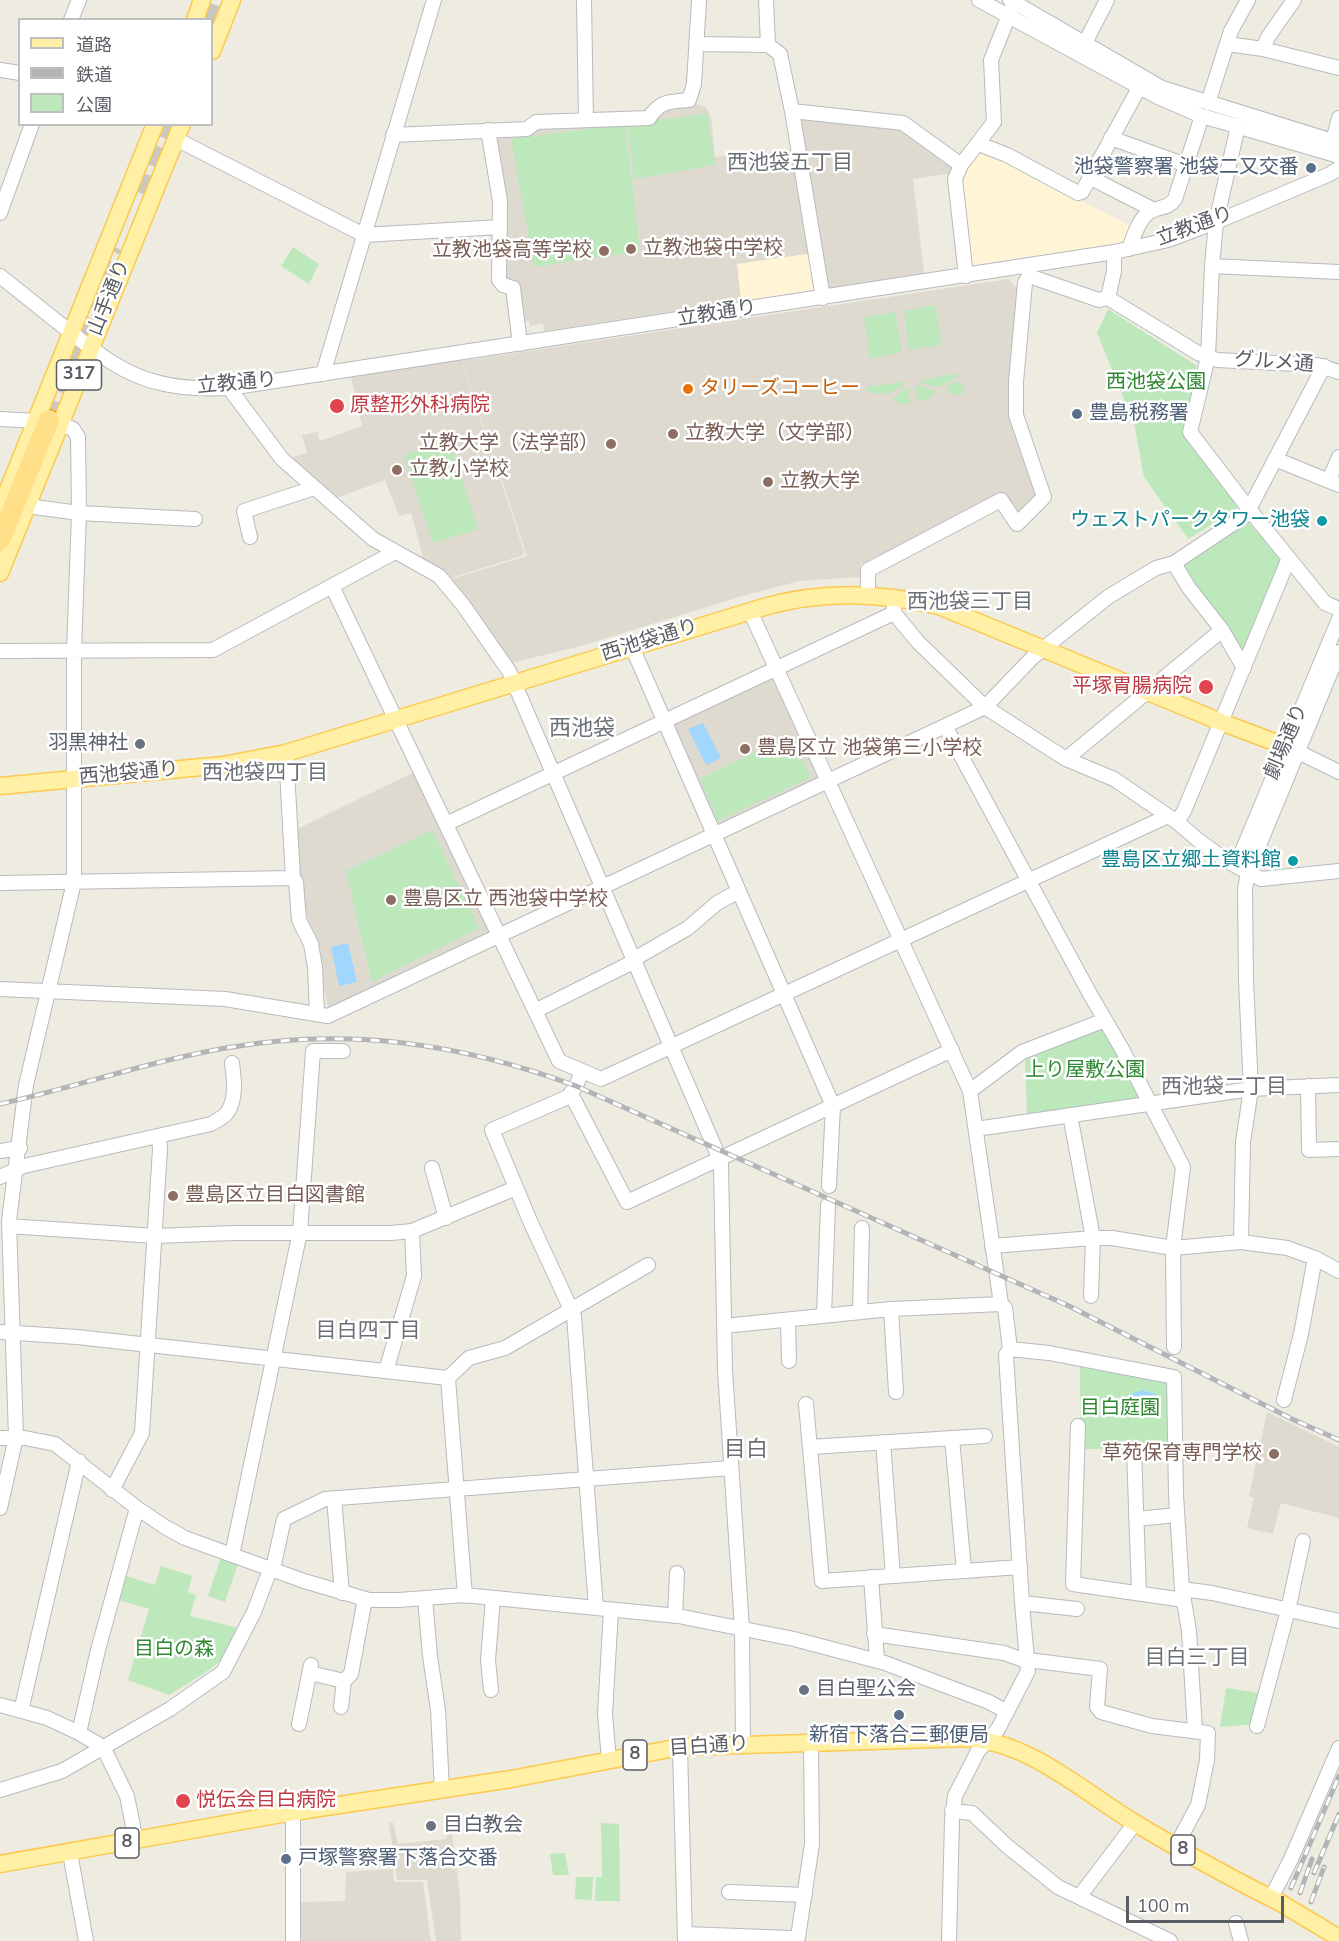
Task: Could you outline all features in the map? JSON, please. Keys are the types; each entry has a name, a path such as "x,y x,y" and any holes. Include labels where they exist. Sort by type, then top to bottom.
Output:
{"highway":[{"path":"0,540 48,422"}],"main road":[{"path":"196,18 202,0"},
{"path":"213,48 232,0"},
{"name":"山手通り","path":"0,573 27,506 71,332 154,126"},
{"name":"山手通り","path":"0,508 90,348 179,132"},
{"path":"92,281 113,291"},
{"name":"西池袋通り","path":"0,786 223,765 286,753 750,611 807,598 868,594 894,605 939,606 1292,749"},
{"name":"目白通り","path":"0,1864 293,1812 442,1790 680,1747 742,1743 966,1738 1007,1745 1030,1756 1135,1823 1339,1938"}],"street":[{"path":"72,18 79,0"},
{"path":"323,374 434,0"},
{"path":"584,0 586,120"},
{"path":"393,135 526,129 536,122 649,118 657,106 664,102 689,100 694,84 699,0"},
{"path":"766,0 768,45"},
{"path":"979,0 1138,87 1205,110 1336,142 1339,118"},
{"path":"1085,43 1107,0"},
{"path":"1129,249 1147,214 1154,210 1167,208 1175,199 1232,30 1248,0"},
{"path":"966,276 956,184 958,170 994,122 991,60 1014,1 1162,88 1238,126 1339,156"},
{"path":"1263,49 1286,2"},
{"path":"696,44 768,45 780,54 792,111 823,298"},
{"path":"1227,44 1263,49 1339,68"},
{"path":"0,70 18,73"},
{"path":"979,144 1007,155 1078,193 1082,192 1138,87"},
{"path":"792,111 903,123 961,165"},
{"path":"0,213 31,126"},
{"path":"1238,126 1216,222 1208,357 1190,432 1325,603 1339,609"},
{"path":"488,130 500,201 499,280 503,285 513,288 520,344"},
{"path":"179,132 364,235 500,227"},
{"path":"1111,138 1186,165"},
{"name":"立教通り","path":"0,276 90,348 124,370 154,381 190,388 229,388 966,276 1029,271 1168,240 1330,174 1339,168"},
{"path":"1089,177 1154,210"},
{"path":"868,594 868,570 1000,500 1017,524 1044,498 1016,415 1016,382 1025,283 1029,271 1099,300 1108,298 1114,271 1114,252"},
{"path":"1212,266 1339,272"},
{"name":"グルメ通","path":"1108,298 1197,353 1217,360 1333,367"},
{"path":"0,989 225,999 328,1016 985,707 1044,648 1117,591 1156,568 1174,563 1246,515 1275,459 1333,367"},
{"path":"229,388 282,459 314,488 373,540 439,576 501,658 515,682 720,1160 724,1326 742,1629 742,1743"},
{"path":"0,419 48,422 73,429 78,437 79,513 74,651 74,882 26,1085 9,1226 6,1332 16,1437 0,1508"},
{"path":"1275,459 1334,482 1339,457"},
{"path":"250,537 244,511 314,488"},
{"path":"27,506 79,513 195,519"},
{"path":"0,651 213,650 396,552"},
{"path":"332,586 558,1061 601,1079 1030,880 1172,819 1184,811 1289,558"},
{"path":"1174,563 1189,588 1222,630 1244,668"},
{"path":"446,824 777,668 894,605 918,642 985,707 1066,759 1114,779 1172,819 1197,840 1242,869 1262,879 1339,870"},
{"path":"750,611 970,1091 1001,1304 1005,1308 1010,1349 1006,1355 1022,1603 1029,1661 1028,1671 998,1730 987,1740 967,1769 955,1796 952,1811 949,1941"},
{"name":"劇場通り","path":"1241,1242 1241,1172 1251,1089 1245,889 1242,869 1292,749 1339,619"},
{"path":"1066,759 1222,630"},
{"path":"632,647 833,1106 829,1186"},
{"name":"劇場通り","path":"1292,749 1339,652"},
{"path":"945,726 1151,1103 1183,1167 1173,1248 1174,1347"},
{"path":"1292,749 1339,772"},
{"path":"286,753 293,878 296,882 298,920 311,944 315,967 317,1014"},
{"path":"0,884 293,878"},
{"path":"535,1011 634,960 688,928 717,903 739,891"},
{"path":"970,1091 1022,1052 1105,1020"},
{"path":"572,1094 626,1202 952,1050"},
{"path":"232,1555 300,1232 313,1051 343,1051"},
{"path":"0,1177 24,1166 211,1124 227,1114 232,1100 234,1081 232,1063"},
{"path":"582,1071 572,1094 568,1097 492,1130 530,1221 572,1310 596,1608"},
{"path":"976,1129 1251,1089 1339,1085"},
{"path":"1308,1086 1309,1150 1339,1149"},
{"path":"1070,1115 1093,1238 1091,1296"},
{"path":"112,1490 142,1434 159,1136"},
{"path":"0,1151 20,1148"},
{"path":"432,1168 446,1218"},
{"path":"9,1226 155,1236 412,1231 516,1188"},
{"path":"824,1316 828,1205"},
{"path":"860,1312 862,1228"},
{"path":"386,1371 414,1276 412,1231"},
{"path":"992,1246 1093,1238 1112,1238 1173,1248 1241,1242 1287,1248 1316,1258 1339,1271"},
{"path":"1284,1400 1301,1334 1316,1258"},
{"path":"6,1332 147,1344 448,1378 472,1357 505,1348 648,1265"},
{"path":"724,1326 891,1309 1001,1304"},
{"path":"891,1309 896,1392"},
{"path":"788,1320 789,1361"},
{"path":"1010,1349 1049,1353 1174,1377 1177,1515 1183,1594 1189,1631 1195,1731"},
{"path":"448,1378 465,1596"},
{"path":"806,1404 822,1581 1020,1567"},
{"path":"1078,1426 1073,1584 1139,1593 1212,1593 1339,1621"},
{"path":"810,1447 985,1436"},
{"path":"0,1438 16,1437 55,1444 79,1461 112,1490 185,1538 342,1593 366,1599 399,1600 465,1596 675,1616 794,1639 877,1660 989,1702 1007,1712"},
{"path":"952,1438 964,1571"},
{"path":"883,1442 893,1576"},
{"path":"1139,1593 1134,1450 1175,1450"},
{"path":"21,1711 79,1461"},
{"path":"0,1790 62,1771 170,1709 223,1672 254,1612 271,1569 284,1519 325,1499 731,1468"},
{"path":"334,1498 342,1593"},
{"path":"79,1733 98,1650 137,1508"},
{"path":"1136,1519 1177,1515"},
{"path":"1257,1726 1288,1610 1303,1541"},
{"path":"675,1616 677,1573"},
{"path":"871,1577 877,1660"},
{"path":"425,1598 438,1710 442,1790"},
{"path":"491,1690 488,1660 493,1598"},
{"path":"341,1707 344,1681 351,1674 366,1599"},
{"path":"1022,1603 1077,1609"},
{"path":"609,1760 605,1714 611,1610"},
{"path":"874,1634 1004,1653 1029,1661 1100,1669 1097,1707 1101,1712 1152,1726 1208,1733 1207,1760 1198,1805 1176,1846"},
{"path":"298,1724 311,1669 344,1681"},
{"path":"0,1705 47,1718 103,1747 128,1796 136,1841"},
{"path":"680,1747 686,1938 794,1938 800,1934 812,1844 812,1742"},
{"path":"1275,1900 1339,1748"},
{"path":"952,1811 972,1813 1006,1846 1058,1887 1170,1941"},
{"path":"293,1812 293,1941"},
{"path":"1079,1898 1135,1823"},
{"path":"70,1853 86,1941"},
{"path":"729,1892 805,1895"},
{"path":"1236,1923 1241,1941"}],"shaded area":[{"path":"695,104 706,107 711,117 715,157 795,150 813,253 737,264 741,301 544,331 543,323 530,326 529,321 523,322 503,278 493,133 537,127 650,121 665,105"},
{"path":"796,114 902,126 956,164 953,173 913,179 924,273 827,289"},
{"path":"978,149 1131,226 1123,243 969,266 960,177"},
{"path":"813,253 817,290 741,301 737,264"},
{"name":"立教大学","path":"1009,279 1018,290 1010,417 1039,500 1019,516 1005,496 922,539 860,564 860,577 799,581 739,597 581,646 511,663 448,580 527,556 462,361"},
{"name":"立教小学校","path":"461,359 524,552 521,556 448,579 436,566 424,561 411,513 399,516 385,480 334,499 286,459 307,453 302,435 317,432 320,441 362,426 351,377"},
{"name":"豊島区立 池袋第三小学校","path":"774,674 821,776 715,829 670,722"},
{"name":"豊島区立 西池袋中学校","path":"416,771 493,932 329,1011 300,883 297,829"},
{"path":"1267,1412 1339,1447 1339,1518 1281,1503 1273,1534 1247,1528 1254,1498 1249,1496"},
{"path":"449,1813 460,1894 461,1941 436,1941 427,1880 397,1880 389,1823 393,1822 398,1844 447,1839 444,1814"},
{"path":"393,1869 394,1882 423,1882 431,1941 301,1941 300,1902 345,1901 346,1872"}],"green space":[{"path":"707,114 715,165 634,179 627,124"},
{"path":"625,124 640,251 534,267 511,139"},
{"path":"293,247 319,264 309,284 281,266"},
{"path":"935,305 942,345 909,350 904,311"},
{"name":"西池袋公園","path":"1108,309 1197,366 1183,433 1238,508 1188,539 1144,477 1134,423 1097,333"},
{"path":"895,312 902,352 870,359 864,317"},
{"path":"957,373 952,380 939,386 918,381"},
{"path":"954,382 962,384 964,394 956,395 949,392 947,387"},
{"path":"906,383 887,394 866,390 867,387"},
{"path":"915,386 936,392 927,400 918,401"},
{"path":"908,387 910,403 903,404 893,401 893,398"},
{"path":"449,440 478,529 433,543 404,455"},
{"path":"1247,520 1280,559 1280,563 1243,653 1179,567"},
{"path":"789,735 811,777 718,821 700,779"},
{"path":"432,830 479,928 372,982 346,871"},
{"name":"上り屋敷公園","path":"1104,1025 1146,1100 1027,1118 1025,1055"},
{"name":"目白庭園","path":"1080,1362 1174,1379 1174,1448 1080,1449"},
{"path":"221,1558 238,1564 225,1602 208,1596"},
{"name":"目白の森","path":"161,1566 192,1576 188,1592 196,1595 190,1616 239,1628 223,1659 169,1695 128,1680 149,1609 119,1600 126,1576 155,1585"},
{"path":"1226,1688 1261,1693 1255,1724 1220,1727"},
{"path":"601,1823 619,1824 620,1901 595,1901 596,1877 602,1877"},
{"path":"565,1853 569,1875 553,1875 550,1854"},
{"path":"576,1877 593,1877 592,1900 575,1899"}],"water":[{"path":"703,723 721,758 706,765 688,729"},
{"path":"348,943 357,982 339,986 331,947"},
{"path":"1142,1390 1159,1395 1160,1408 1141,1417 1112,1417 1107,1412 1107,1407 1111,1402 1125,1400 1126,1396"}],"tunnel":[{"path":"213,22 221,0"},
{"path":"145,195 171,126"},
{"path":"49,420 96,307 123,251"}],"railway":[{"path":"0,1104 198,1053 271,1042 360,1039 403,1043 490,1059 576,1086 1069,1306 1292,1419 1339,1440"},
{"path":"1291,1888 1339,1776"},
{"path":"1314,1873 1339,1814"},
{"path":"1300,1893 1312,1859"},
{"path":"1311,1902 1324,1867"}],"place":[{"name":"池袋警察署 池袋二又交番","path":"1311,168"},
{"name":"立教池袋中学校","path":"631,249"},
{"name":"立教池袋高等学校","path":"604,251"},
{"name":"タリーズコーヒー","path":"688,389"},
{"name":"原整形外科病院","path":"337,406"},
{"name":"豊島税務署","path":"1077,414"},
{"name":"立教大学（文学部）","path":"673,434"},
{"name":"立教大学（法学部）","path":"611,444"},
{"name":"立教小学校","path":"397,470"},
{"name":"立教大学","path":"768,482"},
{"name":"ウェストパークタワー池袋","path":"1322,521"},
{"name":"平塚胃腸病院","path":"1206,687"},
{"name":"羽黒神社","path":"140,744"},
{"name":"豊島区立 池袋第三小学校","path":"745,749"},
{"name":"豊島区立郷土資料館","path":"1293,861"},
{"name":"豊島区立 西池袋中学校","path":"391,900"},
{"name":"豊島区立目白図書館","path":"173,1196"},
{"name":"草苑保育専門学校","path":"1274,1454"},
{"name":"目白聖公会","path":"804,1690"},
{"name":"新宿下落合三郵便局","path":"899,1715"},
{"name":"悦伝会目白病院","path":"183,1801"},
{"name":"目白教会","path":"431,1826"},
{"name":"戸塚警察署下落合交番","path":"286,1859"}],"district":[{"name":"西池袋五丁目","path":"790,164"},
{"name":"西池袋三丁目","path":"970,603"},
{"name":"西池袋","path":"582,730"},
{"name":"西池袋四丁目","path":"265,774"},
{"name":"西池袋二丁目","path":"1224,1088"},
{"name":"目白四丁目","path":"368,1332"},
{"name":"目白","path":"746,1451"},
{"name":"目白三丁目","path":"1197,1659"}]}
